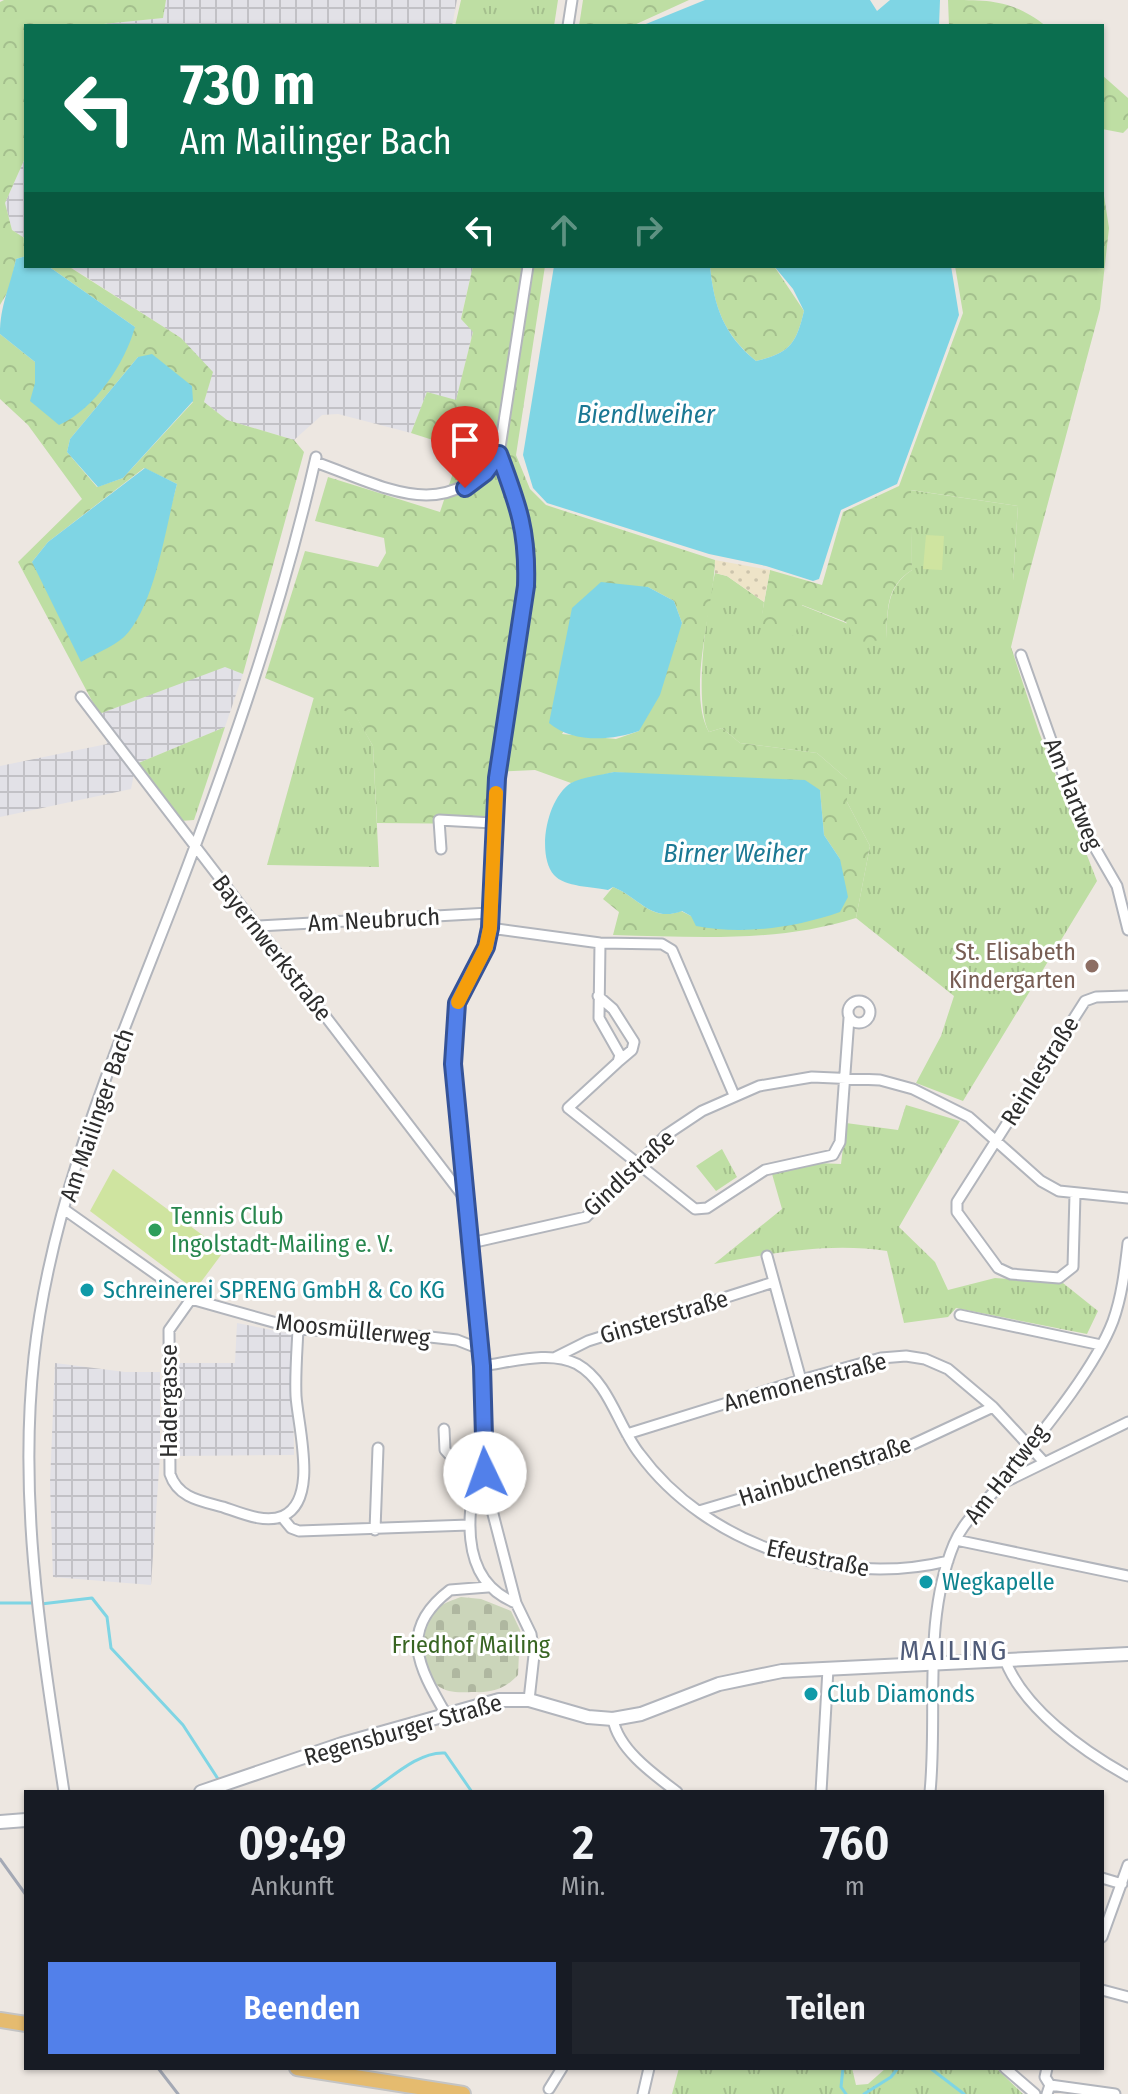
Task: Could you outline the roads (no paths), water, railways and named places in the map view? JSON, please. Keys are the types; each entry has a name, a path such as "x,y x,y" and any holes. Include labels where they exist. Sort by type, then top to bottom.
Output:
{"main road":[{"path":"0,2020 24,2024"},
{"path":"310,2070 463,2094"}],"street":[{"path":"568,24 572,0"},
{"path":"528,268 499,454 524,521 526,586 493,823 490,928 486,947 464,988 454,1020 453,1064 482,1366 482,1450 493,1514 516,1603 526,1619 534,1655 529,1700"},
{"name":"Am Mailinger Bach","path":"64,1790 33,1582 27,1482 30,1397 34,1353 65,1210 103,1089 195,849 262,661 315,460 419,496 443,496 465,488 485,473 499,454"},
{"name":"Am Hartweg","path":"1021,655 1080,822 1123,885 1128,930"},
{"name":"Bayernwerkstraße","path":"81,697 465,1199"},
{"path":"441,849 439,820 493,823"},
{"name":"Am Neubruch","path":"259,926 489,913"},
{"path":"490,928 600,943 662,944 672,950 734,1095"},
{"path":"600,943 599,1018 619,1047 618,1062"},
{"path":"598,996 613,1009 634,1042 632,1050 568,1108 687,1205 701,1210 765,1170 827,1158 840,1142 849,1018"},
{"name":"Reinlestraße","path":"998,1139 1085,1001 1096,997 1128,996"},
{"name":"Gindlstraße","path":"471,1243 586,1217 666,1135 734,1095 785,1080 844,1076 913,1089 969,1117 998,1139 1041,1181 1075,1194 1128,1198"},
{"path":"998,1139 957,1202 957,1212 998,1268 1011,1274 1059,1278 1068,1274 1073,1267 1075,1194"},
{"name":"Moosmüllerweg","path":"65,1210 149,1273 191,1299 298,1329 430,1337 457,1340 480,1349"},
{"name":"Am Hartweg","path":"930,1790 935,1745 934,1638 948,1561 956,1540 975,1510 1001,1484 1101,1345 1124,1292 1128,1243"},
{"path":"767,1256 801,1380"},
{"name":"Ginsterstraße","path":"556,1357 588,1341 774,1282"},
{"name":"Hadergasse","path":"191,1299 169,1330 168,1340 169,1462 173,1483 197,1499 261,1518 282,1517 291,1528 299,1531 469,1525"},
{"path":"960,1315 1101,1345"},
{"path":"282,1517 299,1502 303,1489 296,1394 298,1329"},
{"path":"482,1366 556,1357"},
{"name":"Efeustraße","path":"556,1357 579,1365 597,1382 648,1466 699,1511 754,1544 827,1564 893,1571 948,1561"},
{"name":"Anemonenstraße","path":"627,1434 881,1358 925,1359 948,1369 993,1407 1043,1461"},
{"name":"Hainbuchenstraße","path":"699,1511 892,1454 993,1407"},
{"path":"1001,1484 1128,1422"},
{"path":"444,1429 445,1450 475,1483"},
{"path":"375,1530 378,1448"},
{"path":"482,1450 469,1525 479,1572 488,1587 516,1603"},
{"path":"469,1525 478,1510 493,1514"},
{"path":"956,1540 1128,1576"},
{"path":"447,1716 418,1662 418,1635 428,1612 450,1590 488,1587"},
{"name":"Regensburger Straße","path":"208,1790 342,1744 499,1700 529,1700 588,1717 613,1719 641,1714 719,1684 759,1674 1128,1654"},
{"path":"1005,1660 1011,1676 1039,1708 1085,1749 1128,1776"},
{"path":"821,1790 828,1669"},
{"path":"613,1719 615,1732 628,1748 675,1790"},
{"path":"0,1822 24,1820"},
{"path":"1104,1932 1128,1865"},
{"path":"1104,1879 1122,1884"},
{"path":"1104,1991 1128,1997"},
{"path":"549,2089 561,2070"},
{"path":"644,2090 649,2070"},
{"path":"1007,2070 1035,2094"},
{"path":"1047,2070 1048,2090 1115,2094"}],"water":[{"path":"705,0 870,0 877,11 890,0 940,0 939,24 646,24"},
{"path":"24,257 24,268 51,268 135,327 124,355 107,384 85,408 59,425 30,401 35,383 35,362 0,334 3,305 16,259"},
{"name":"Biendlweiher","path":"554,268 710,268 722,319 736,341 756,361 777,354 790,345 798,332 804,311 793,289 776,268 951,268 959,315 897,484 841,510 819,579 813,581 766,566 709,554 547,503 533,488 523,455"},
{"path":"152,354 192,386 193,401 123,478 98,487 67,452 70,439 138,357"},
{"path":"145,468 177,484 151,586 135,623 124,637 81,662 32,562 48,542"},
{"path":"601,582 648,587 674,601 682,623 660,695 639,731 616,737 580,737 549,723 572,608"},
{"name":"Birner Weiher","path":"614,772 805,780 820,790 824,835 840,859 848,897 840,912 768,928 714,929 696,926 691,916 682,911 662,914 653,911 613,887 608,890 587,887 559,879 549,866 545,841 550,813 556,801 571,783"}],"waterway":[{"path":"41,1604 92,1598 107,1617 111,1648 183,1725 220,1782"},
{"path":"0,1603 34,1603"},
{"path":"373,1790 415,1761 445,1753 471,1790"},
{"path":"843,2070 841,2087 846,2094"},
{"path":"864,2094 896,2070"},
{"path":"933,2070 964,2094"}],"railway":[{"path":"0,1859 24,1892"},
{"path":"160,2070 178,2094"}],"place":[{"name":"St. Elisabeth Kindergarten","path":"1092,966"},
{"name":"Tennis Club Ingolstadt-Mailing e. V.","path":"155,1230"},
{"name":"Schreinerei SPRENG GmbH & Co KG","path":"87,1290"},
{"name":"Wegkapelle","path":"926,1582"},
{"name":"Club Diamonds","path":"811,1694"}],"district":[{"name":"MAILING","path":"954,1650"}],"park label":[{"name":"Friedhof Mailing","path":"471,1645"}]}
